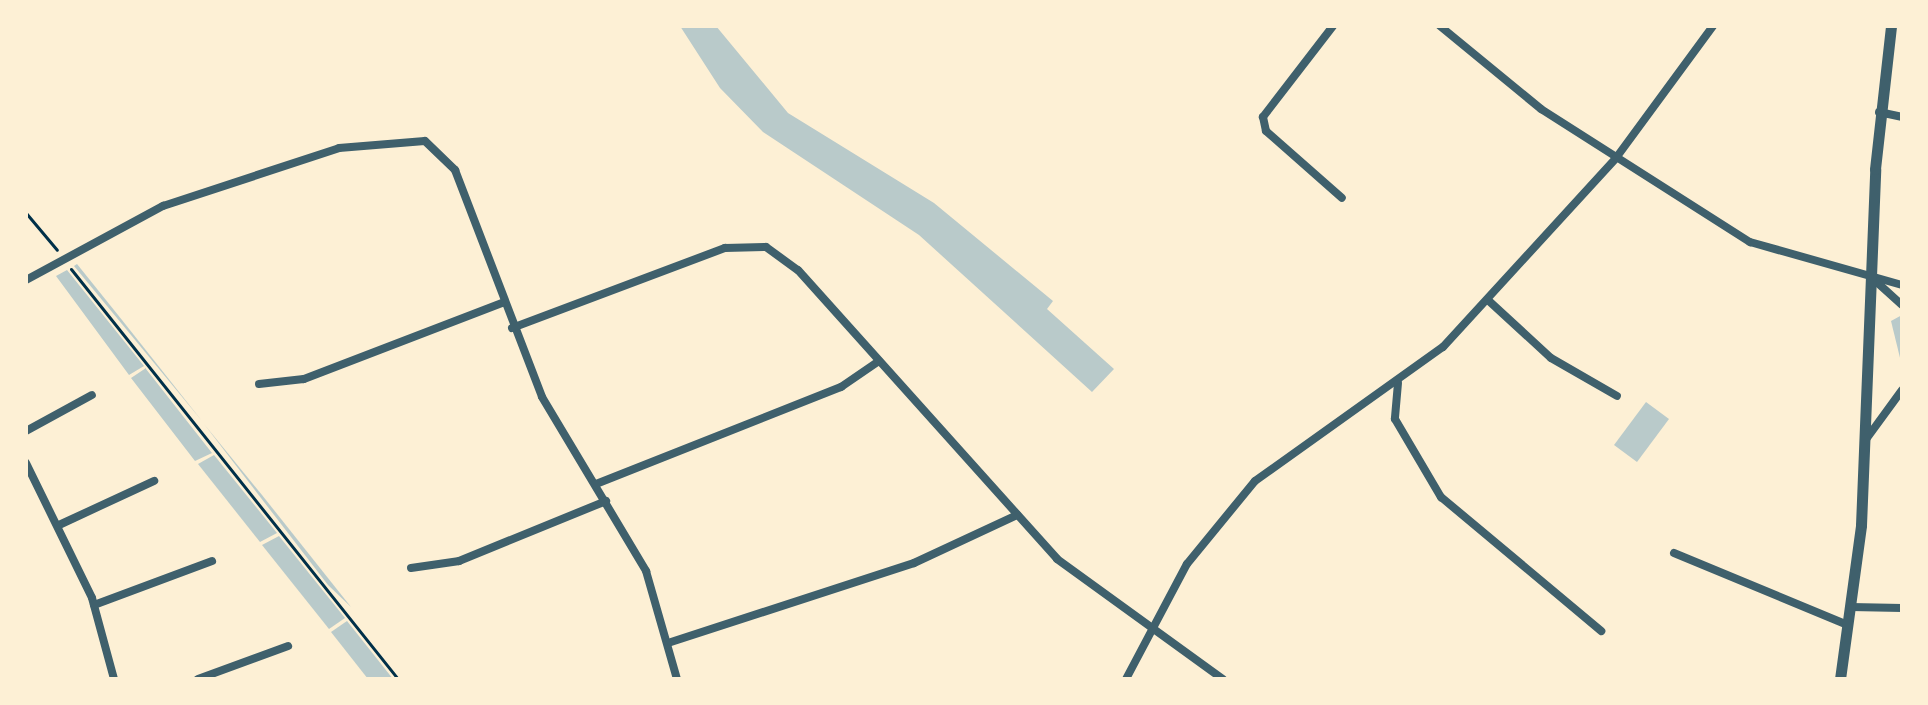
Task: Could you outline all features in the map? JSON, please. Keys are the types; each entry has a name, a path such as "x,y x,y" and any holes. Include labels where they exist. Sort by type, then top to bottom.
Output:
{"street":[{"path":"1333,26 1263,117 1266,131 1342,198"},
{"path":"1440,26 1485,70 1616,158 1750,242 1902,285"},
{"path":"1126,679 1149,627 1187,564 1255,481 1398,383 1489,301 1616,158 1713,26"},
{"path":"1840,679 1851,607 1867,439 1869,276 1879,112 1891,26"},
{"path":"1879,112 1902,117"},
{"path":"26,280 62,256 163,206 276,167 412,138 440,151 455,170 502,303 542,397 646,571 671,642 677,679"},
{"path":"512,328 748,245 783,256 1017,515 1091,589 1223,679"},
{"path":"1869,276 1902,305"},
{"path":"1489,301 1551,358 1617,396"},
{"path":"259,384 304,379 502,303"},
{"path":"596,484 841,387 879,361"},
{"path":"1398,383 1395,419 1441,497 1601,631"},
{"path":"1867,439 1902,390"},
{"path":"26,431 92,395"},
{"path":"26,463 59,525 94,605 114,679"},
{"path":"59,525 154,481"},
{"path":"411,568 459,561 606,501"},
{"path":"671,642 914,563 1017,515"},
{"path":"1674,553 1848,625"},
{"path":"94,605 212,561"},
{"path":"1851,607 1902,608"},
{"path":"198,679 288,646"}],"path":[{"path":"26,213 398,679"}],"shaded area":[{"path":"680,26 716,26 788,113 934,203 1053,301 1047,309 1114,369 1092,392 919,235 763,132 720,88"},
{"path":"77,264 122,320 202,421 74,266"},
{"path":"67,270 144,366 129,375 56,276"},
{"path":"1902,315 1902,366 1891,321"},
{"path":"146,368 212,453 195,461 131,378"},
{"path":"1646,402 1669,419 1637,462 1614,445"},
{"path":"204,424 262,495 351,607 328,585"},
{"path":"214,455 277,533 260,542 198,464"},
{"path":"279,536 345,618 329,629 262,545"},
{"path":"347,621 393,679 368,679 331,632"}]}
